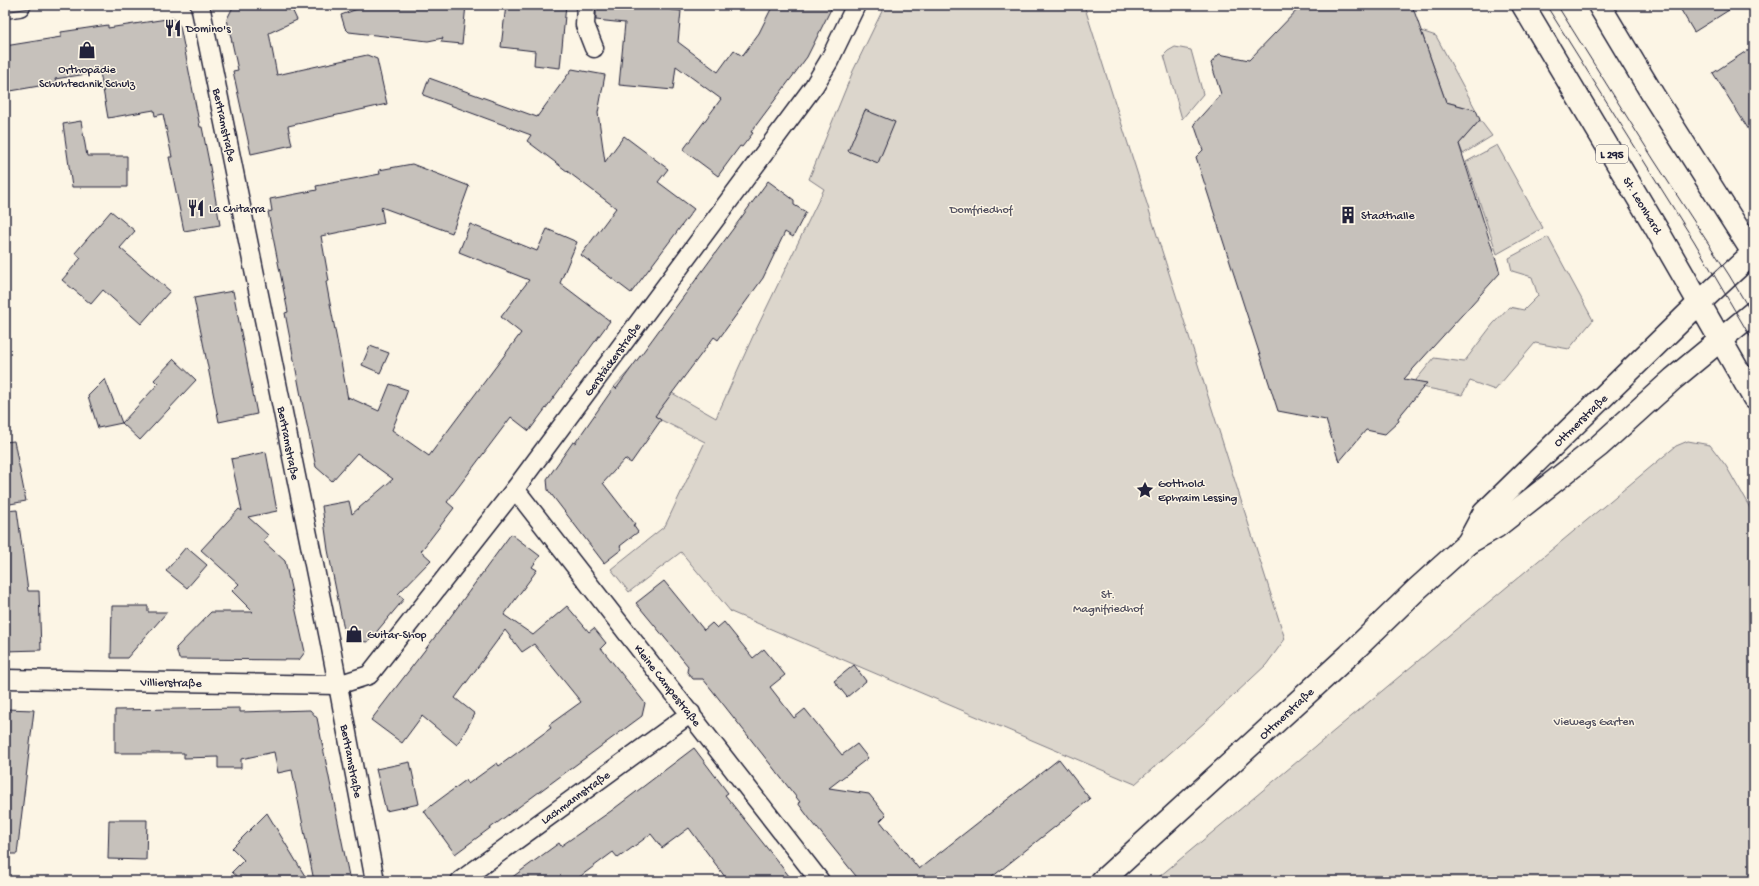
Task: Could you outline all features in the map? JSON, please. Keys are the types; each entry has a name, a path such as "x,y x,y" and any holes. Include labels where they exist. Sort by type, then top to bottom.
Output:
{"street":[{"path":"5,7 19,5"},
{"name":"Bertramstraße","path":"200,5 338,685 375,881"},
{"path":"586,5 585,26 594,48"},
{"name":"Gerstäckerstraße","path":"338,685 369,675 515,489 814,86 829,61 856,5"},
{"name":"St. Leonhard","path":"1523,5 1660,234 1699,303"},
{"path":"1599,5 1653,94 1754,253"},
{"name":"Ottmerstraße","path":"1468,543 1484,513 1699,303 1754,253"},
{"name":"L 295","path":"1699,303 1754,398"},
{"name":"Ottmerstraße","path":"1102,881 1349,655 1416,589 1468,543 1496,527 1599,446 1754,312"},
{"name":"Kleine Campestraße","path":"515,489 820,881"},
{"name":"Villierstraße","path":"5,679 338,685"},
{"name":"Lachmannstraße","path":"460,881 691,714"}],"green space":[{"path":"885,5 1084,5 1285,639 1266,665 1204,723 1135,784 731,612 681,552 629,592 611,569 665,526 705,442 661,420 614,387 634,365 672,393 716,418 753,336 824,189 809,179 853,71"},
{"path":"1421,31 1436,36 1476,110 1446,102"},
{"path":"1175,47 1191,50 1203,94 1182,119 1164,55"},
{"path":"1480,120 1492,136 1463,154 1459,144"},
{"path":"1497,145 1543,228 1497,254 1466,162"},
{"path":"1548,237 1593,320 1569,349 1535,343 1495,390 1470,381 1462,395 1412,385 1434,358 1464,362 1493,324 1509,307 1524,310 1538,296 1532,277 1512,271 1509,258"},
{"name":"Viewegs Garten","path":"1688,441 1710,445 1726,466 1754,515 1754,881 1154,881 1676,446"}],"building":[{"path":"234,5 290,5 297,20 269,33 277,75 367,55 377,59 387,104 288,126 292,145 251,154 233,71 238,70 227,19"},
{"path":"368,5 466,5 462,44 441,42 443,38 428,41 349,32 345,28 341,15"},
{"path":"506,5 566,5 560,68 534,65 535,51 501,47"},
{"path":"596,5 650,5 649,7 681,11 678,42 718,72 734,50 742,56 759,33 773,5 833,5 807,57 751,132 753,133 742,147 740,146 718,176 683,150 721,99 676,66 673,90 619,85 625,23 596,20"},
{"name":"Stadthalle","path":"1302,5 1412,5 1446,102 1476,110 1480,120 1459,144 1500,273 1404,379 1427,383 1398,418 1399,421 1385,434 1366,430 1339,462 1326,420 1278,411 1196,157 1203,150 1194,124 1221,94 1211,63 1219,54 1249,60"},
{"path":"1678,5 1737,5 1694,32"},
{"path":"173,18 180,26 200,127 202,127 220,225 184,231 169,157 172,157 163,114 155,116 154,110 108,118 100,72 55,79 56,83 5,92 5,46 61,37 61,32 108,25 108,28"},
{"path":"1754,46 1754,138 1713,73"},
{"path":"572,69 605,75 598,113 605,162 624,136 668,169 658,182 694,209 631,293 581,255 616,208 527,141 531,135 423,95 429,78 537,117"},
{"path":"865,110 895,122 878,163 848,151"},
{"path":"81,121 87,156 127,156 127,187 72,187 63,124"},
{"path":"412,164 469,186 452,233 381,207 384,223 321,236 329,281 326,282 348,399 348,397 379,411 390,384 408,390 392,430 429,456 521,333 501,317 529,280 459,252 470,224 537,251 547,229 577,242 560,283 610,321 529,431 511,417 447,502 454,508 421,551 431,560 398,594 404,599 368,642 346,640 328,550 322,506 349,501 352,514 393,479 357,453 332,481 316,467 285,313 288,312 268,212 272,211 270,199 317,190 316,186 380,174 379,170"},
{"path":"768,181 794,200 794,205 806,212 793,237 785,232 763,278 718,340 714,337 655,416 661,420 631,463 625,459 603,483 635,524 633,525 638,532 620,546 622,549 604,563 548,490 547,479 573,442 575,443 614,387 616,389"},
{"path":"111,211 135,231 120,248 170,291 141,324 103,290 91,304 62,280 81,258 75,253"},
{"path":"233,291 257,414 219,422 194,298"},
{"path":"370,346 389,353 380,373 362,365"},
{"path":"174,359 196,380 140,440 122,423 158,384 154,380"},
{"path":"105,379 122,423 98,428 88,396"},
{"path":"14,441 26,501 5,505 5,442"},
{"path":"266,452 277,511 248,517 268,535 263,541 285,561 305,652 299,660 179,659 176,648 211,612 253,612 232,591 239,584 201,550 239,509 242,511 231,459"},
{"path":"17,510 28,591 39,591 41,650 5,651 5,511"},
{"path":"511,534 540,556 532,567 537,570 504,615 533,635 567,606 589,632 594,628 606,643 601,648 645,703 642,716 455,854 424,811 466,780 468,784 497,763 499,766 551,728 549,725 581,702 534,644 522,652 505,630 455,698 475,714 457,745 422,716 402,743 371,720 451,616"},
{"path":"186,547 207,565 187,588 166,571"},
{"path":"664,581 704,630 712,623 717,628 724,622 753,658 764,649 785,675 770,687 794,718 805,709 842,755 857,744 868,758 829,788 869,794 886,815 880,821 919,869 1059,759 1090,799 987,881 860,881 809,818 798,803 800,802 712,690 703,679 693,679 687,672 688,666 636,603"},
{"path":"112,606 148,606 148,612 167,612 127,658 111,658"},
{"path":"854,665 866,681 847,697 834,681"},
{"path":"240,708 240,712 310,710 317,718 350,881 314,881 292,770 278,773 274,752 241,759 241,768 218,768 218,757 184,758 184,753 115,753 115,710"},
{"path":"5,709 34,710 17,854 5,854"},
{"path":"694,748 728,793 725,795 793,881 728,881 689,828 662,848 651,834 618,858 613,852 574,881 507,881 559,843 561,846 611,811"},
{"path":"410,762 419,804 386,811 376,769"},
{"path":"267,813 308,881 242,881 232,872 244,860 232,848"},
{"path":"109,820 147,820 146,860 108,859"}],"tram line":[{"path":"5,12 49,5"},
{"path":"1546,5 1694,241 1754,343"},
{"path":"1557,5 1654,160 1729,275 1754,317"}],"place":[{"name":"Domino's","path":"173,28"},
{"name":"Orthopädie Schuhtechnik Schulz","path":"87,50"},
{"name":"La Chitarra","path":"196,208"},
{"name":"Stadthalle","path":"1348,215"},
{"name":"Gotthold Ephraim Lessing","path":"1145,490"},
{"name":"Guitar-Shop","path":"354,634"}],"park label":[{"name":"Domfriedhof","path":"981,209"},
{"name":"St. Magnifriedhof","path":"1108,601"}]}
